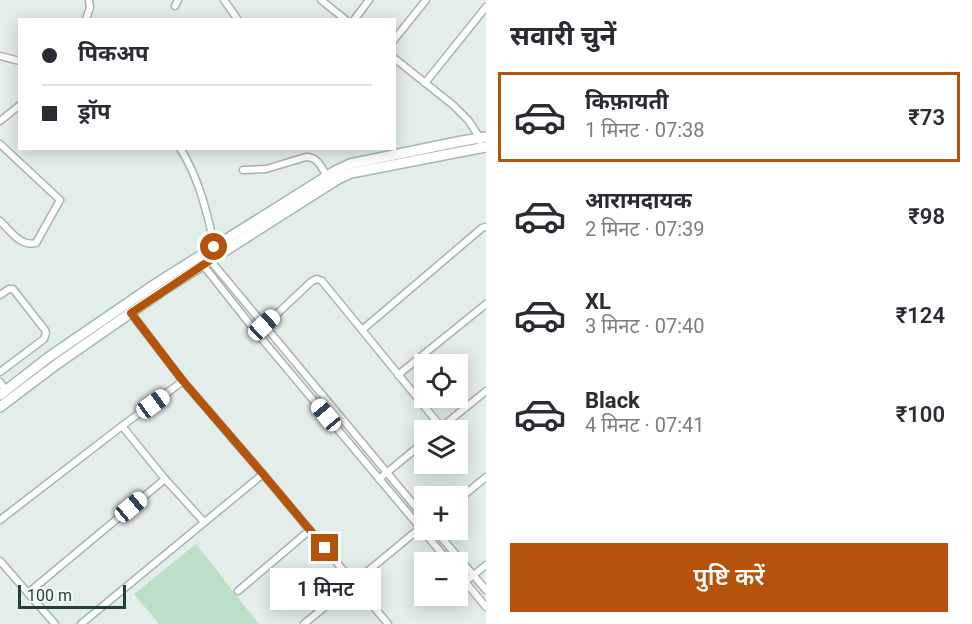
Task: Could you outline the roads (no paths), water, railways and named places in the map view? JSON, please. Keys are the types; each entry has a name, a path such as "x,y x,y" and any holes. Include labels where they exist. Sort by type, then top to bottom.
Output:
{"street":[{"path":"87,18 89,0"},
{"path":"224,0 237,18"},
{"path":"321,0 344,18"},
{"path":"356,18 369,0"},
{"path":"396,38 426,0"},
{"path":"425,82 486,7"},
{"path":"0,56 18,60"},
{"path":"396,60 453,105 468,120 483,142"},
{"path":"0,121 18,107"},
{"path":"0,407 57,364 327,176 350,164 382,153 483,142"},
{"path":"0,382 3,393 49,357 157,284 211,258 338,179 351,173 483,142"},
{"path":"0,144 60,200 36,243 28,245 22,243 0,221"},
{"path":"181,150 193,173 205,208 211,258 256,332 414,518"},
{"path":"243,170 266,170 312,157 327,176"},
{"path":"362,330 486,227"},
{"path":"211,258 414,505"},
{"path":"256,332 312,280 322,281 433,420"},
{"path":"0,295 13,289 46,333 44,339 0,372"},
{"path":"398,375 486,304"},
{"path":"131,313 183,381 388,624"},
{"path":"0,520 183,381"},
{"path":"451,420 486,391"},
{"path":"122,426 204,522"},
{"path":"380,479 414,450"},
{"path":"81,624 263,474"},
{"path":"468,492 486,477"},
{"path":"28,593 165,479"},
{"path":"238,591 310,530"},
{"path":"304,624 414,534"},
{"path":"432,540 441,552"},
{"path":"443,540 486,591"},
{"path":"0,561 55,624"},
{"path":"468,580 486,565"},
{"path":"468,586 486,607"}]}
